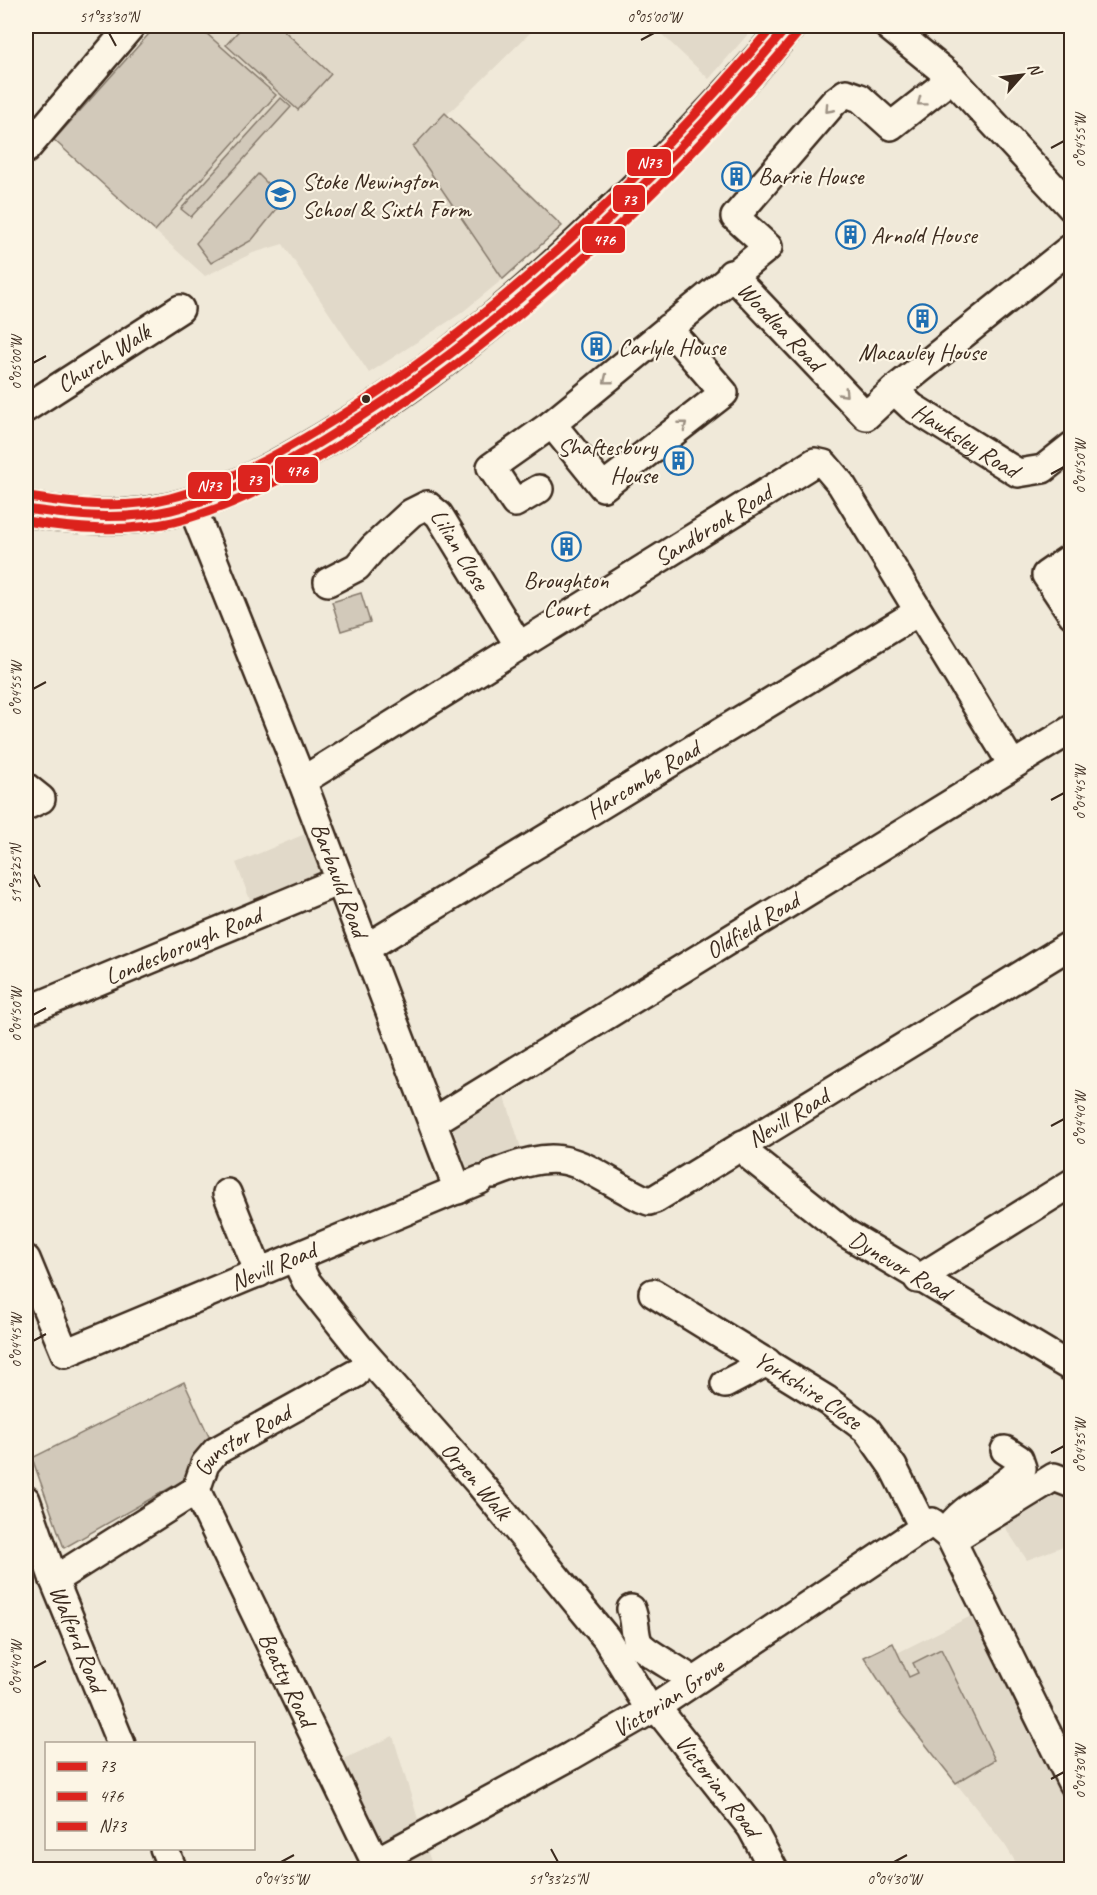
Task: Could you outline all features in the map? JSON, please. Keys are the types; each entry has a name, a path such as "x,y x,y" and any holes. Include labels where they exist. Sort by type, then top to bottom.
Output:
{"main road":[{"path":"26,509 72,517 109,518 190,504 236,488 281,466 376,409 472,340 547,276 677,150 788,26"}],"street":[{"path":"26,150 131,26"},
{"path":"888,26 952,78 1071,208"},
{"name":"Woodlea Road","path":"952,78 891,126 860,98 846,93 834,102 735,217 768,247 731,274 866,416 894,390 1071,247"},
{"path":"539,489 515,503 491,467 552,424 731,274"},
{"name":"Church Walk","path":"26,408 180,309"},
{"path":"552,424 603,487 724,393 668,328"},
{"name":"Hawksley Road","path":"894,390 912,407 1018,473 1043,469 1071,446"},
{"name":"Sandbrook Road","path":"302,781 814,462 824,464 841,484 1012,764"},
{"name":"Barbauld Road","path":"190,504 302,781 433,1122 477,1181"},
{"name":"Lilian Close","path":"328,582 357,567 373,548 411,513 427,505 439,515 519,646"},
{"path":"1071,557 1046,575 1071,614"},
{"name":"Harcombe Road","path":"366,948 918,612"},
{"name":"Oldfield Road","path":"433,1122 1071,729"},
{"name":"Londesborough Road","path":"26,1011 339,880"},
{"name":"Nevill Road","path":"26,1260 66,1353 477,1181 532,1161 552,1158 572,1161 588,1167 649,1201 1071,944"},
{"name":"Dynevor Road","path":"743,1144 753,1158 847,1234 918,1279 1071,1368"},
{"path":"918,1279 1071,1183"},
{"path":"227,1193 259,1273"},
{"name":"Orpen Walk","path":"295,1258 306,1281 350,1336 479,1483 606,1638 653,1708"},
{"name":"Yorkshire Close","path":"653,1293 828,1400 867,1430 940,1532"},
{"path":"725,1384 767,1362"},
{"name":"Gunstor Road","path":"54,1580 196,1490 205,1464 216,1451 355,1374"},
{"name":"Victorian Grove","path":"377,1866 653,1708 940,1532 960,1514 1000,1487 1022,1468 1019,1459 1005,1450"},
{"path":"940,1532 960,1535 1054,1477 1071,1484"},
{"name":"Beatty Road","path":"196,1490 377,1866"},
{"name":"Walford Road","path":"26,1500 54,1580 121,1742"},
{"path":"940,1532 1071,1783"},
{"path":"631,1609 637,1639 644,1651 670,1664 693,1682"},
{"name":"Victorian Road","path":"653,1708 751,1827 774,1869"},
{"path":"165,1850 172,1869"}],"shaded area":[{"name":"Stoke Newington School & Sixth Form","path":"156,26 537,26 414,147 503,279 460,314 369,373 283,244 253,253 205,276 54,140"},
{"path":"156,26 198,26 276,95 155,231 54,140"},
{"path":"243,26 279,26 331,74 298,110 226,45"},
{"path":"653,26 755,26 709,79"},
{"path":"281,98 291,107 191,217 181,209"},
{"path":"445,113 562,226 503,279 413,147"},
{"path":"258,174 284,200 252,240 211,263 196,243"},
{"path":"361,593 370,622 341,631 332,602"},
{"path":"305,834 321,876 252,905 236,863"},
{"path":"504,1094 521,1148 470,1174 452,1127"},
{"path":"184,1382 211,1441 189,1477 64,1548 32,1458"},
{"path":"1049,1464 1071,1477 1071,1543 1027,1560 988,1502"},
{"path":"975,1614 1071,1806 1071,1869 1020,1869 1005,1845 896,1707 879,1662"},
{"path":"893,1643 909,1677 918,1673 913,1663 941,1649 995,1760 956,1783 896,1707 864,1657"},
{"path":"393,1736 433,1869 396,1869 354,1785 344,1759"}],"transit line":[{"name":"N73","path":"28,497 81,504 117,505 170,498 235,475 336,419 455,336 569,239 676,135 773,26"},
{"name":"73","path":"26,509 99,516 135,515 171,510 216,496 259,476 341,429 403,388 464,343 523,296 580,245 689,138 788,26"},
{"name":"476","path":"26,521 99,529 136,528 173,522 218,508 262,489 345,441 408,399 469,354 587,256 696,148 797,34"}],"place":[{"name":"Barrie House","path":"737,176"},
{"name":"Stoke Newington School & Sixth Form","path":"281,195"},
{"name":"Arnold House","path":"850,235"},
{"name":"Macauley House","path":"922,319"},
{"name":"Carlyle House","path":"597,347"},
{"name":"Shaftesbury House","path":"678,461"},
{"name":"Broughton Court","path":"566,547"}]}
